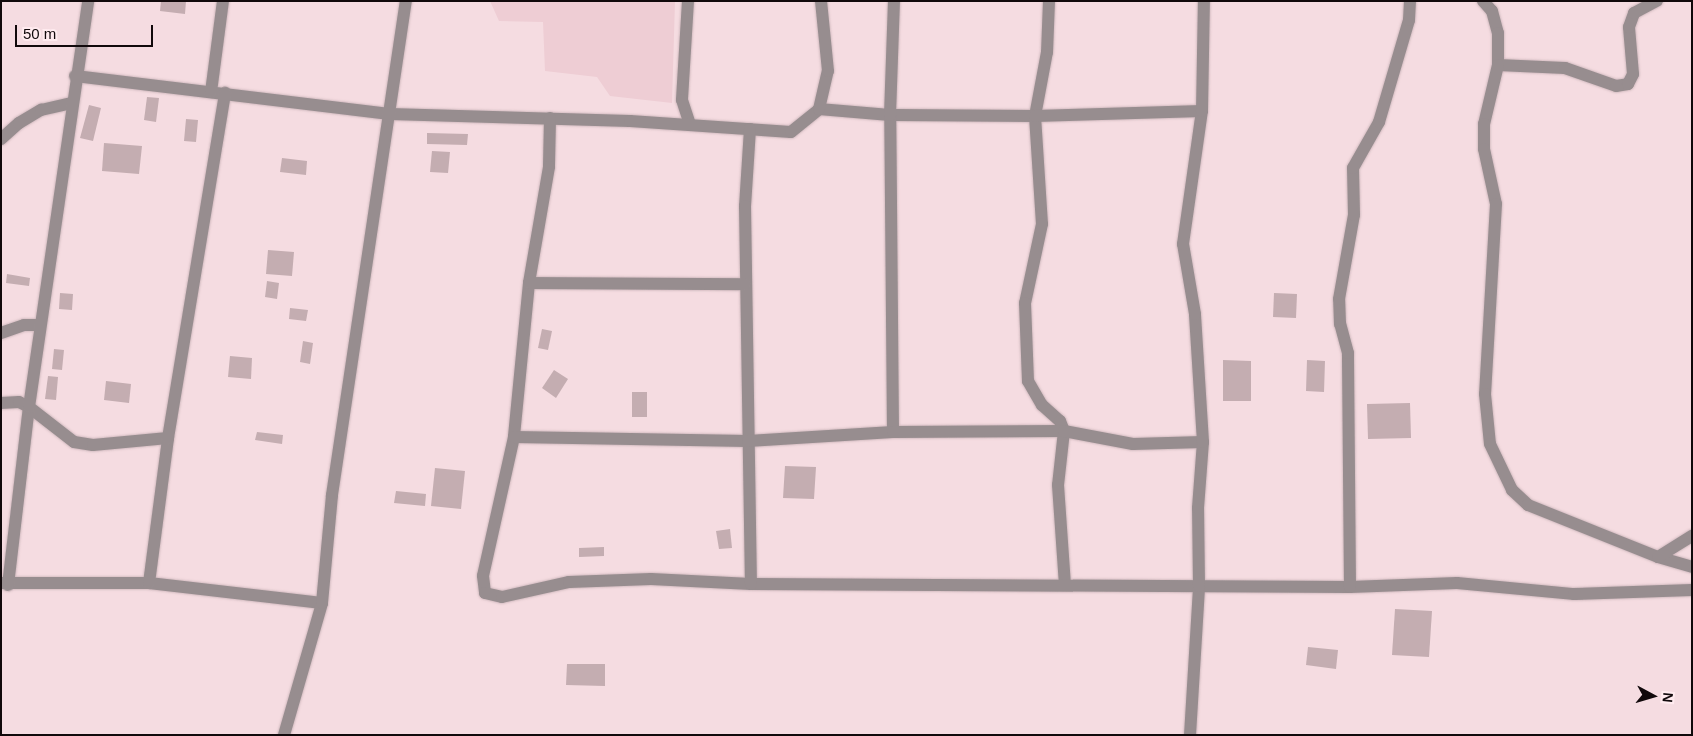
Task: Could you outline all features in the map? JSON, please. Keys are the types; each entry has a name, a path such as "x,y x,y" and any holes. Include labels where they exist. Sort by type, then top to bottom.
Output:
{"street":[{"path":"88,1 40,325 5,584 149,583 322,603"},
{"path":"211,92 223,1"},
{"path":"284,735 322,603 332,495 406,1"},
{"path":"688,1 682,100 690,125"},
{"path":"76,76 390,114 550,118 791,132 819,108 828,70 821,1"},
{"path":"893,432 890,115 894,1"},
{"path":"1048,1 1047,52 1035,116 1042,224 1025,303 1028,381 1042,405 1060,421 1064,430 1058,485 1065,585"},
{"path":"1190,735 1199,586 1198,508 1203,442 1195,314 1183,244 1202,111 1204,1"},
{"path":"1350,588 1348,353 1340,324 1339,299 1354,215 1353,168 1379,122 1409,20 1410,1"},
{"path":"1483,1 1492,11 1498,33 1498,65 1484,124 1484,149 1494,182 1496,204 1484,394 1490,444 1512,490 1528,505 1658,557 1692,566"},
{"path":"1498,65 1565,68 1616,86 1628,84 1633,74 1628,27 1634,13 1657,1"},
{"path":"149,583 168,438 225,93"},
{"path":"1,139 19,123 41,110 72,103"},
{"path":"819,108 890,115 1035,116 1202,111"},
{"path":"550,118 549,167 529,283 514,438 483,576 484,593 502,597 569,582 642,580 751,584 1350,588 1457,583 1574,594 1692,590"},
{"path":"750,129 744,206 751,584"},
{"path":"529,283 745,284"},
{"path":"1,334 24,325 40,325"},
{"path":"1,402 19,402 29,407 74,442 93,445 168,438"},
{"path":"514,438 748,441 893,432 1064,430 1133,444 1203,442"},
{"path":"1658,557 1692,536"}],"shaded area":[{"path":"490,1 675,1 672,103 610,96 597,77 545,71 543,22 499,21"}],"building":[{"path":"161,1 186,1 185,14 160,11"},
{"path":"147,97 159,98 156,122 144,120"},
{"path":"89,105 101,108 93,141 80,138"},
{"path":"186,119 198,120 196,142 184,141"},
{"path":"427,133 468,134 467,145 427,144"},
{"path":"104,143 142,146 139,174 102,171"},
{"path":"432,151 450,152 448,173 430,172"},
{"path":"282,158 307,161 306,175 280,172"},
{"path":"268,250 294,252 292,276 266,274"},
{"path":"7,274 30,278 29,286 6,283"},
{"path":"267,281 279,283 277,299 265,297"},
{"path":"60,293 73,294 72,310 59,309"},
{"path":"1274,293 1297,294 1296,318 1273,317"},
{"path":"290,308 308,310 306,321 289,319"},
{"path":"542,329 552,331 548,350 538,348"},
{"path":"303,341 313,343 310,364 300,362"},
{"path":"54,349 64,350 62,370 52,369"},
{"path":"230,356 252,358 251,379 228,377"},
{"path":"1223,360 1251,361 1251,401 1223,401"},
{"path":"1307,360 1325,361 1324,392 1306,391"},
{"path":"554,370 568,379 556,398 542,388"},
{"path":"48,376 58,377 56,400 45,399"},
{"path":"106,381 131,384 129,403 104,400"},
{"path":"632,392 647,392 647,417 632,417"},
{"path":"1410,403 1411,438 1368,439 1367,404"},
{"path":"257,432 283,435 282,444 255,440"},
{"path":"785,466 816,467 814,499 783,498"},
{"path":"435,468 465,471 461,509 431,506"},
{"path":"396,491 426,494 425,506 394,503"},
{"path":"730,529 732,548 719,549 716,531"},
{"path":"604,547 604,556 579,557 579,548"},
{"path":"1395,609 1432,611 1429,657 1392,655"},
{"path":"1308,647 1338,650 1336,669 1306,665"},
{"path":"567,664 605,664 605,686 566,685"}]}
